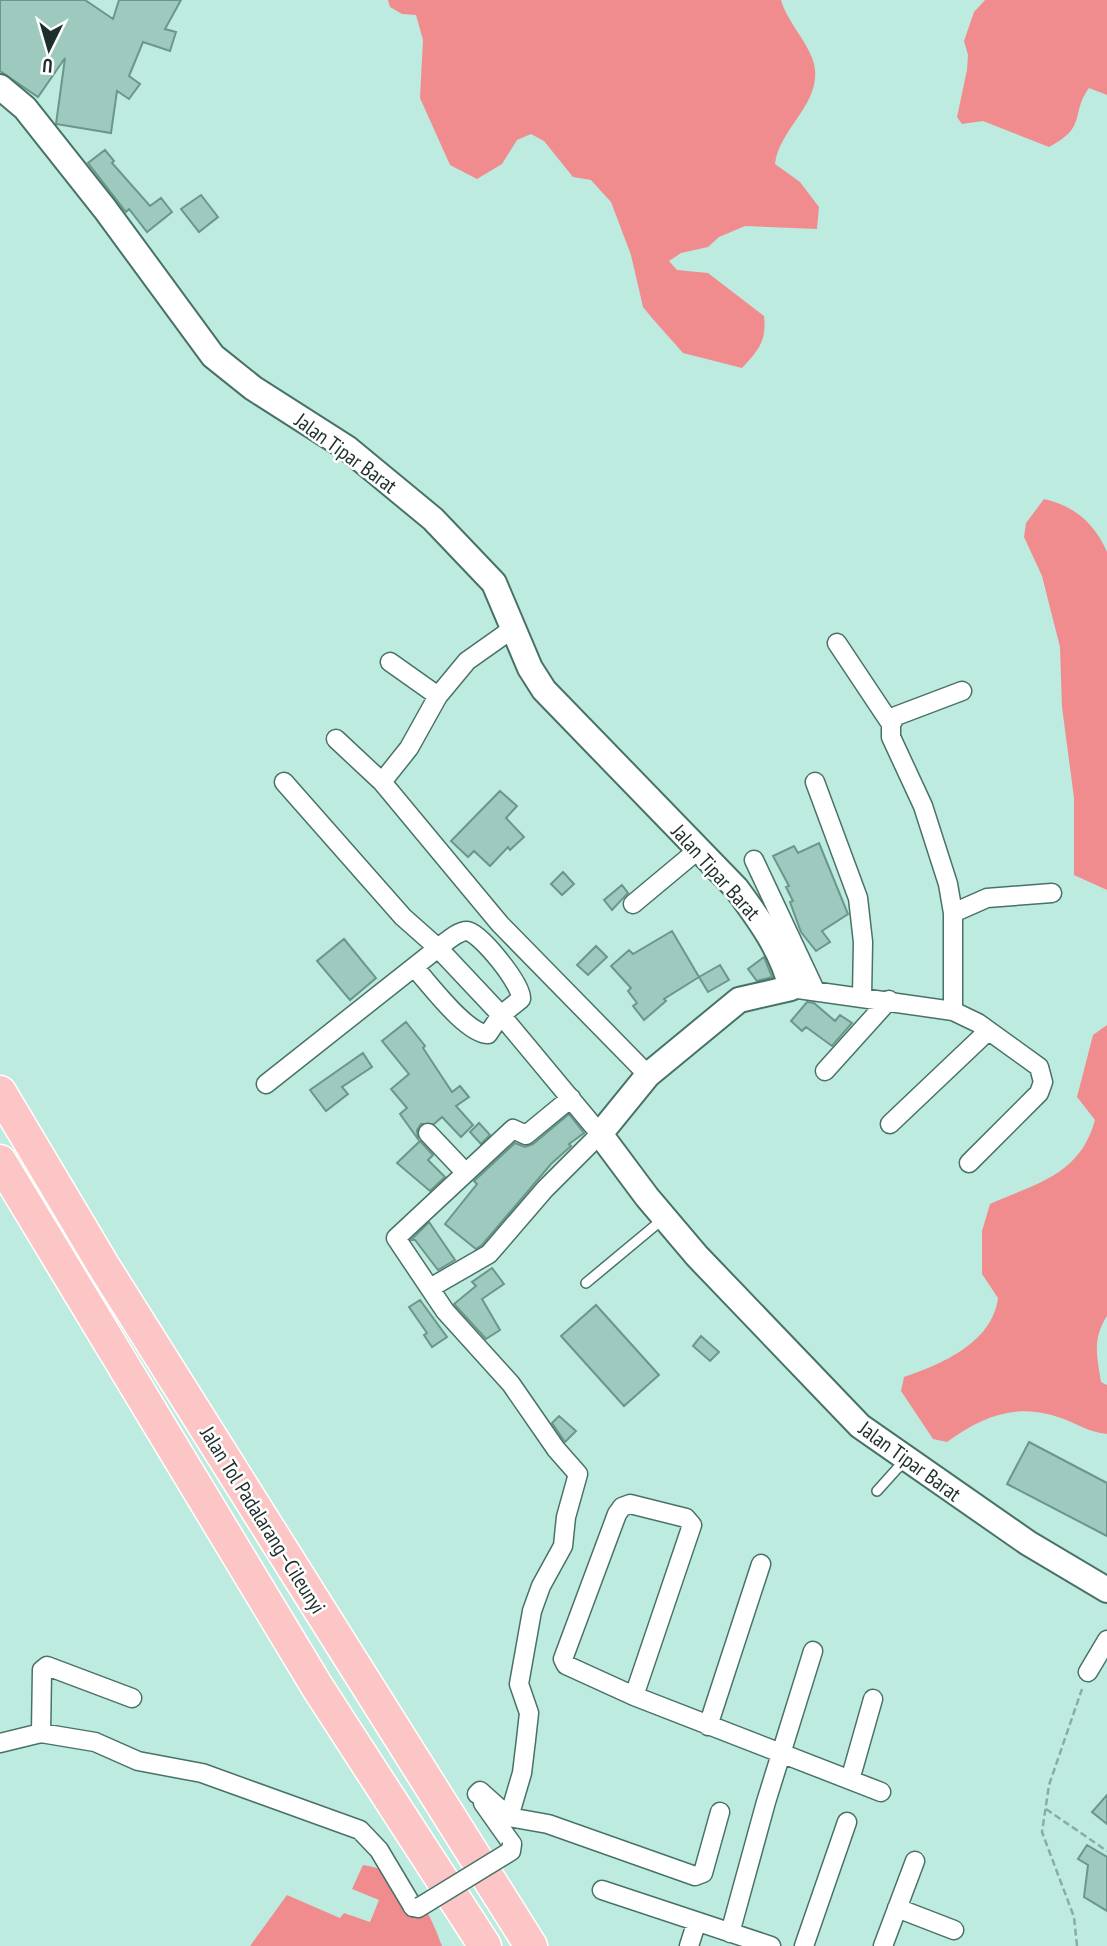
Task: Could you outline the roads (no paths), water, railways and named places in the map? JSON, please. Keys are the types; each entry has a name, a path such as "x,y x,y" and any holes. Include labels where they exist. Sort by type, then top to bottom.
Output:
{"highway":[{"name":"Jalan Tol Padalarang–Cileunyi","path":"0,1092 103,1265 531,1946"},
{"name":"Jalan Tol Padalarang–Cileunyi","path":"0,1161 317,1688 485,1946"}],"street":[{"name":"Jalan Tipar Barat","path":"0,87 25,108 105,209 213,356 253,388 347,448 433,519 494,583 530,668 544,690 736,888 803,989"},
{"path":"382,782 409,748 438,696 467,661 514,627"},
{"path":"837,643 891,724"},
{"path":"390,662 438,696"},
{"path":"953,1011 953,913 935,839 891,737 891,724 896,716 962,691"},
{"path":"336,739 382,782 500,924 648,1075"},
{"path":"284,782 403,917 438,948 501,1015 600,1134"},
{"path":"815,782 858,898 863,942 862,997"},
{"path":"633,904 699,849"},
{"path":"754,860 803,989"},
{"path":"953,913 979,900 1052,893"},
{"path":"266,1084 438,948 462,932 477,936 519,986 521,999 501,1015 488,1034 477,1032 464,1023 414,967"},
{"path":"430,1288 489,1254 545,1189 600,1134 648,1075 739,1000 803,989 953,1011 988,1031 1039,1067 1042,1088 969,1163"},
{"path":"825,1071 889,1000"},
{"path":"890,1124 988,1031"},
{"path":"509,1817 522,1773 526,1740 529,1713 519,1685 532,1611 541,1586 563,1546 566,1517 578,1474 556,1449 511,1384 471,1342 396,1238 513,1129 526,1135 571,1098"},
{"path":"428,1133 465,1172"},
{"name":"Jalan Tipar Barat","path":"600,1134 665,1218 860,1426 1028,1543 1107,1590"},
{"path":"634,1696 692,1525 686,1518 631,1504 622,1507 617,1514 564,1659 569,1668 634,1696 708,1726 881,1792"},
{"path":"708,1726 761,1564"},
{"path":"1088,1672 1107,1640"},
{"path":"730,1933 766,1802 813,1651"},
{"path":"41,1733 44,1668 53,1667 132,1698"},
{"path":"850,1780 873,1699"},
{"path":"0,1743 41,1733 95,1742 138,1761 202,1773 360,1830 379,1850 413,1907 418,1908 510,1851 512,1844 477,1792 480,1791 509,1817 548,1824 695,1877 703,1873 720,1812"},
{"path":"804,1946 847,1822"},
{"path":"883,1946 915,1861"},
{"path":"602,1890 696,1924 771,1946"},
{"path":"897,1908 954,1930"},
{"path":"689,1946 696,1924"}],"lane":[{"path":"586,1283 665,1218"},
{"path":"877,1491 905,1459"}]}
